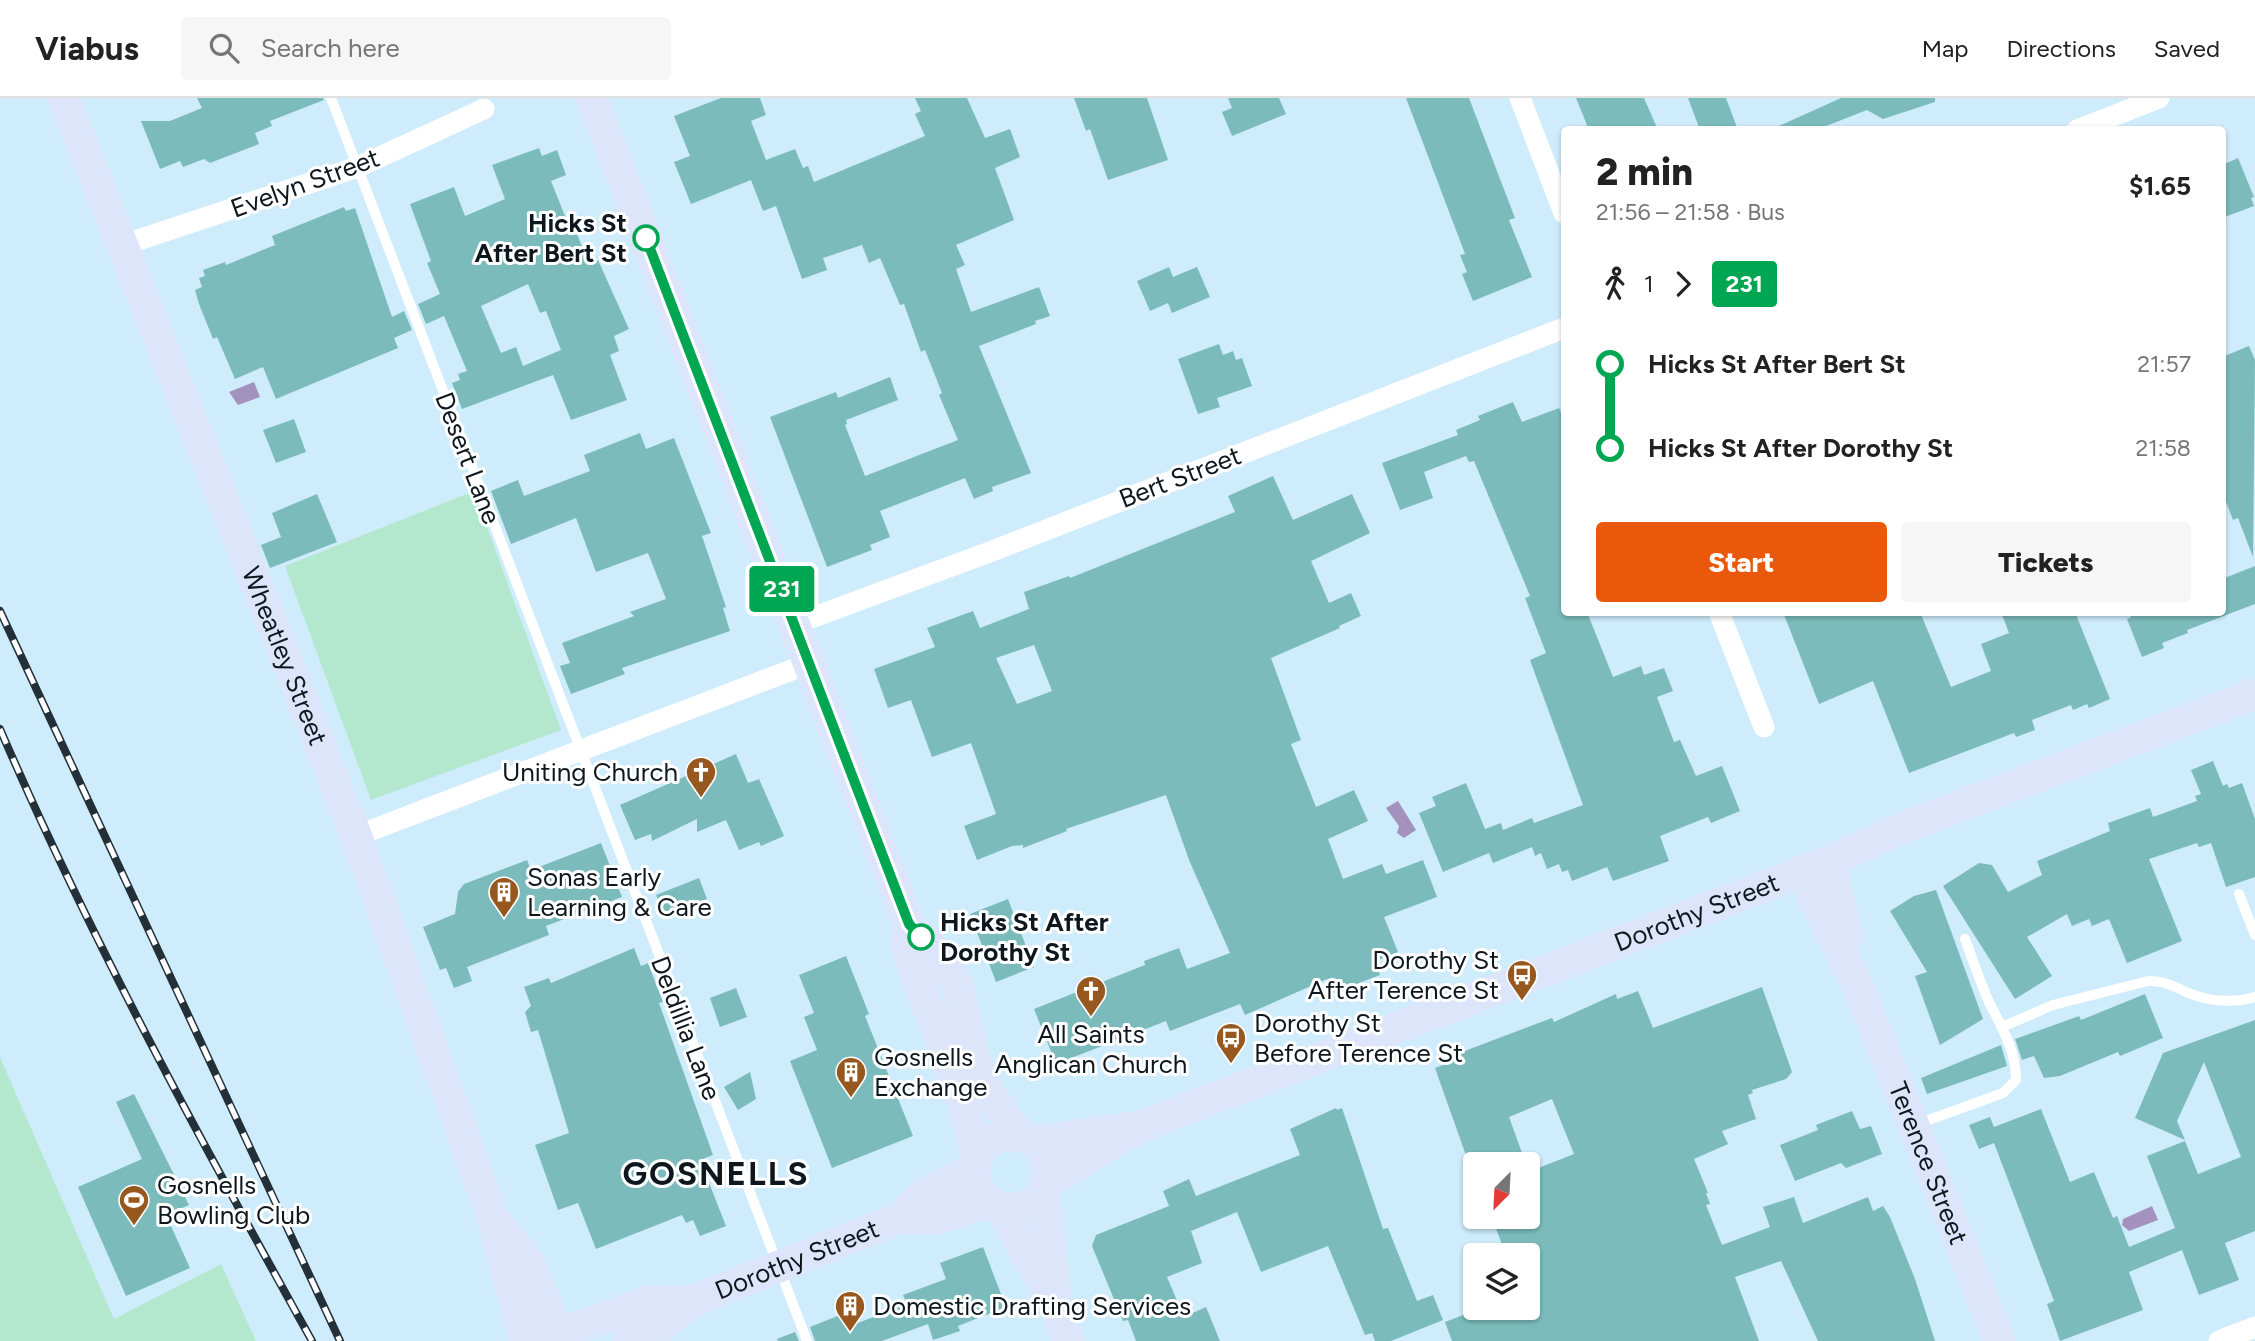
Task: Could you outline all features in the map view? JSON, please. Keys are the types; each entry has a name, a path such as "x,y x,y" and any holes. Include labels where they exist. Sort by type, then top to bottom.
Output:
{"street":[{"name":"Wheatley Street","path":"64,98 120,246 356,836 493,1219 525,1341"},
{"path":"592,98 909,924 934,950 957,984 975,1062 992,1097 1046,1160 1045,1187 1055,1304"},
{"path":"1520,98 1561,205"},
{"path":"2087,126 2159,98"},
{"name":"Evelyn Street","path":"120,246 358,167 484,109"},
{"name":"Bert Street","path":"795,624 981,555 1561,329"},
{"path":"1721,616 1764,727"},
{"path":"356,836 578,749 810,663"},
{"name":"Dorothy Street","path":"1045,1187 1139,1126 1815,866 1902,828 2255,694"},
{"name":"Terence Street","path":"1815,866 1858,986 1999,1341"},
{"path":"909,924 906,949 964,1106 980,1193 995,1205 1055,1304 1069,1341"},
{"name":"Dorothy Street","path":"1027,1139 1139,1126"},
{"path":"975,1163 990,1141 1000,1136 1027,1139"},
{"name":"Dorothy Street","path":"901,1218 923,1194 975,1163"},
{"path":"995,1205 1025,1207 1045,1187"},
{"name":"Dorothy Street","path":"628,1341 660,1328 693,1301 901,1218 935,1219 995,1205"},
{"name":"Wheatley Street","path":"493,1219 529,1263 553,1339"},
{"name":"Dorothy Street","path":"553,1339 649,1301 693,1301"},
{"path":"2219,1341 2255,1327"}],"lane":[{"name":"Desert Lane","path":"331,98 578,749"},
{"name":"Deldillia Lane","path":"578,749 807,1341"},
{"path":"2239,894 2255,934"},
{"path":"1913,1126 2003,1093 2016,1080 2016,1061 1965,939"},
{"path":"2002,1027 2053,1005 2148,981 2171,984 2199,997 2222,1001 2255,997"}],"green space":[{"path":"474,491 561,730 371,800 285,566"},
{"path":"0,1057 114,1319 221,1264 256,1341 0,1341"}],"shaded area":[{"path":"254,382 260,397 238,405 229,392"},
{"path":"1398,801 1416,830 1404,838 1397,833 1399,826 1386,808"},
{"path":"2152,1206 2158,1220 2129,1231 2122,1225 2123,1219"}],"building":[{"path":"197,98 324,100 270,121 272,126 255,133 259,144 210,163 204,159 183,167 180,161 160,169 141,121 170,121 202,108"},
{"path":"721,98 760,98 766,115 751,121 766,160 795,149 803,168 808,166 814,182 925,136 915,114 921,111 915,98 967,98 985,138 1010,129 1020,157 995,168 1014,220 956,245 965,265 956,269 971,312 1039,287 1050,316 979,346 1031,473 992,487 993,491 974,499 965,478 880,511 890,537 870,545 872,550 827,567 770,417 836,392 838,398 890,377 898,400 846,420 845,425 865,476 958,440 939,395 942,393 925,350 921,352 904,304 900,305 880,258 869,263 862,245 823,258 827,270 802,279 776,206 763,211 751,180 691,204 674,162 690,156 674,116"},
{"path":"1074,98 1147,98 1168,160 1108,180 1090,129 1086,131"},
{"path":"1228,98 1279,98 1286,114 1232,136 1222,112 1232,108"},
{"path":"1406,98 1469,98 1515,218 1509,220 1532,277 1473,301 1462,274 1467,272 1460,255 1465,254"},
{"path":"1576,98 1644,98 1656,126 1587,126"},
{"path":"1688,98 1726,98 1736,126 1698,126"},
{"path":"1841,98 1935,98 1935,102 1883,119 1867,110 1826,126 1779,126"},
{"path":"539,148 542,156 557,150 566,175 551,181 571,231 575,229 589,264 598,260 629,329 614,336 619,351 610,355 627,400 571,420 553,375 462,409 452,383 460,380 458,374 467,371 444,316 426,324 418,304 440,294 427,263 431,261 410,204 454,187 465,216 505,199 492,165","holes":["528,284 540,313 546,311 561,350 523,366 516,347 501,353 481,306"]},
{"path":"2238,158 2254,197 2251,198 2254,206 2226,216 2226,163"},
{"path":"344,207 346,211 355,208 392,317 404,311 412,330 394,338 398,348 276,399 263,367 235,379 217,337 213,339 199,304 195,290 202,287 199,278 205,276 203,270 225,262 226,265 275,245 272,236"},
{"path":"1169,267 1173,277 1197,267 1210,297 1172,313 1168,303 1150,311 1137,281"},
{"path":"1219,344 1223,355 1233,351 1236,360 1242,358 1252,386 1217,398 1220,407 1198,414 1178,359"},
{"path":"2249,346 2255,360 2253,557 2238,518 2233,520 2226,502 2226,355"},
{"path":"1513,402 1522,422 1559,408 1561,616 1589,616 1613,677 1641,666 1644,675 1664,668 1673,691 1657,697 1674,742 1680,740 1696,776 1722,766 1740,811 1711,823 1708,817 1660,836 1669,861 1613,881 1607,867 1572,881 1568,870 1562,872 1559,864 1547,869 1541,853 1535,856 1532,847 1493,863 1489,853 1443,872 1419,813 1436,806 1432,797 1466,783 1485,829 1501,823 1503,830 1532,818 1534,823 1583,805 1530,660 1546,653 1525,598 1530,596 1474,461 1469,462 1466,456 1424,472 1433,498 1400,510 1382,463 1458,435 1456,430 1480,420 1478,416"},
{"path":"294,419 306,452 276,463 263,430"},
{"path":"640,433 646,449 674,438 711,533 702,536 726,607 723,608 730,631 622,668 625,674 571,694 560,666 570,663 562,643 634,616 630,612 666,599 648,553 596,572 576,518 511,544 491,491 518,480 524,496 590,471 584,455"},
{"path":"1273,476 1293,520 1352,494 1370,533 1311,561 1329,603 1351,593 1361,616 1271,658 1301,740 1291,744 1316,807 1354,790 1368,821 1328,839 1343,879 1382,864 1386,874 1423,860 1437,897 1384,917 1398,952 1375,961 1380,975 1333,993 1327,979 1245,1015 1240,1004 1170,1031 1166,1021 1056,1064 1034,1009 1145,965 1144,961 1179,948 1187,969 1230,953 1189,860 1166,795 1066,829 1067,831 1023,848 1023,845 1012,846 977,860 964,826 996,814 971,743 932,757 911,700 888,708 874,669 935,647 927,628 973,611 980,628 1029,609 1024,592 1069,576 1070,578 1235,512 1228,496","holes":["1034,645 1052,691 1017,704 996,658"]},
{"path":"317,494 337,542 270,568 261,545 281,537 272,513"},
{"path":"2255,566 2255,604 2226,615 2226,577"},
{"path":"1785,616 1922,616 1951,687 1991,671 1981,644 2009,633 2003,616 2077,616 2110,699 2089,708 2087,704 2073,710 2071,705 2032,720 2035,730 2016,737 2014,733 1909,773 1873,681 1819,704"},
{"path":"2224,616 2187,630 2188,633 2162,643 2164,648 2142,657 2127,619"},
{"name":"Uniting Church","path":"736,754 748,783 759,779 784,836 761,846 759,842 739,850 726,820 697,832 697,819 652,841 651,834 635,840 620,805"},
{"path":"2213,761 2223,786 2227,784 2229,788 2242,783 2255,819 2255,877 2226,887 2211,843 2199,847 2197,843 2149,859 2182,941 2127,963 2109,919 2092,926 2089,919 2072,926 2067,914 2027,937 2052,976 2015,999 1943,886 1979,863 1992,865 2008,892 2042,875 2037,861 2110,831 2108,823 2150,808 2153,817 2197,801 2195,796 2201,794 2191,770"},
{"name":"Sonas Early Learning & Care","path":"601,843 622,897 546,926 549,935 467,967 472,981 454,988 446,968 440,970 423,927 455,914 458,892 464,884 527,860 531,870"},
{"path":"699,878 707,899 665,916 656,895"},
{"path":"1936,890 1983,1019 1940,1045 1915,976 1927,972 1890,911 1914,896"},
{"path":"1008,899 1034,967 996,982 970,914"},
{"path":"634,948 641,966 648,963 663,1002 659,1003 713,1155 700,1160 726,1226 700,1236 693,1220 686,1223 682,1215 596,1249 578,1203 558,1210 535,1145 569,1133 538,1030 531,1032 525,1012 531,1006 524,987 549,978 551,983"},
{"name":"Gosnells Exchange","path":"846,956 869,1014 865,1016 913,1136 832,1168 790,1061 817,1050 804,1017 814,1013 799,975"},
{"path":"1762,987 1792,1072 1786,1079 1752,1090 1753,1093 1748,1095 1756,1119 1722,1131 1728,1144 1694,1159 1708,1193 1710,1204 1706,1205 1722,1245 1770,1227 1763,1207 1794,1197 1803,1223 1868,1197 1873,1211 1883,1206 1890,1217 1915,1279 1935,1341 1818,1341 1781,1261 1735,1277 1759,1341 1452,1341 1445,1322 1463,1315 1463,1320 1540,1320 1540,1243 1501,1243 1496,1229 1540,1229 1540,1167 1574,1154 1552,1099 1509,1117 1522,1152 1465,1152 1435,1068 1455,1060 1454,1055 1552,1018 1554,1022 1616,994 1617,999 1638,991 1653,1028"},
{"path":"736,988 747,1017 720,1027 710,998"},
{"path":"2145,994 2163,1038 2120,1056 2118,1052 2060,1076 2044,1078 2034,1056 2022,1060 2015,1039 2079,1016 2081,1020"},
{"path":"2255,1020 2255,1231 2225,1243 2239,1280 2199,1295 2182,1250 2129,1272 2143,1310 2060,1341 2047,1304 2054,1301 1994,1143 1979,1149 1969,1125 1990,1117 1994,1127 2041,1109 2070,1182 2094,1172 2113,1218 2117,1216 2129,1247 2175,1228 2147,1156 2185,1141 2198,1174 2241,1157 2204,1062 2177,1121 2185,1140 2135,1118 2163,1053"},
{"path":"2001,1045 2007,1066 1927,1094 1921,1078"},
{"path":"750,1072 756,1099 738,1110 724,1087"},
{"name":"Gosnells Bowling Club","path":"134,1094 189,1205 166,1215 190,1268 126,1296 78,1187 142,1159 116,1102"},
{"path":"1336,1108 1342,1108 1383,1229 1388,1228 1417,1301 1433,1295 1443,1320 1391,1341 1375,1341 1372,1333 1365,1335 1328,1246 1261,1272 1237,1212 1191,1231 1202,1263 1167,1277 1184,1317 1206,1307 1220,1341 1136,1341 1128,1320 1123,1321 1092,1246 1096,1235 1169,1206 1163,1191 1189,1179 1196,1196 1300,1155 1290,1129"},
{"path":"1852,1111 1860,1129 1871,1126 1882,1154 1846,1168 1841,1163 1795,1181 1780,1145 1818,1130 1816,1125"},
{"path":"983,1247 1006,1307 958,1326 960,1331 933,1340 928,1324 882,1341 815,1341 810,1327 845,1313 850,1326 907,1304 903,1295 946,1279 940,1263"},
{"path":"795,1332 799,1341 777,1339"}],"railway":[{"path":"0,611 340,1341"},
{"path":"0,729 109,963 188,1115 312,1341"}],"bus line":[{"name":"231","path":"646,238 909,924 921,937"}],"place":[{"name":"Hicks St After Bert St","path":"646,238"},
{"name":"Uniting Church","path":"701,799"},
{"name":"Sonas Early Learning & Care","path":"504,919"},
{"name":"Hicks St After Dorothy St","path":"921,937"},
{"name":"Dorothy St After Terence St","path":"1522,1002"},
{"name":"All Saints Anglican Church","path":"1091,1018"},
{"name":"Dorothy St Before Terence St","path":"1231,1065"},
{"name":"Gosnells Exchange","path":"851,1099"},
{"name":"Gosnells Bowling Club","path":"134,1227"},
{"name":"Domestic Drafting Services","path":"850,1333"}],"district":[{"name":"GOSNELLS","path":"716,1173"}]}
